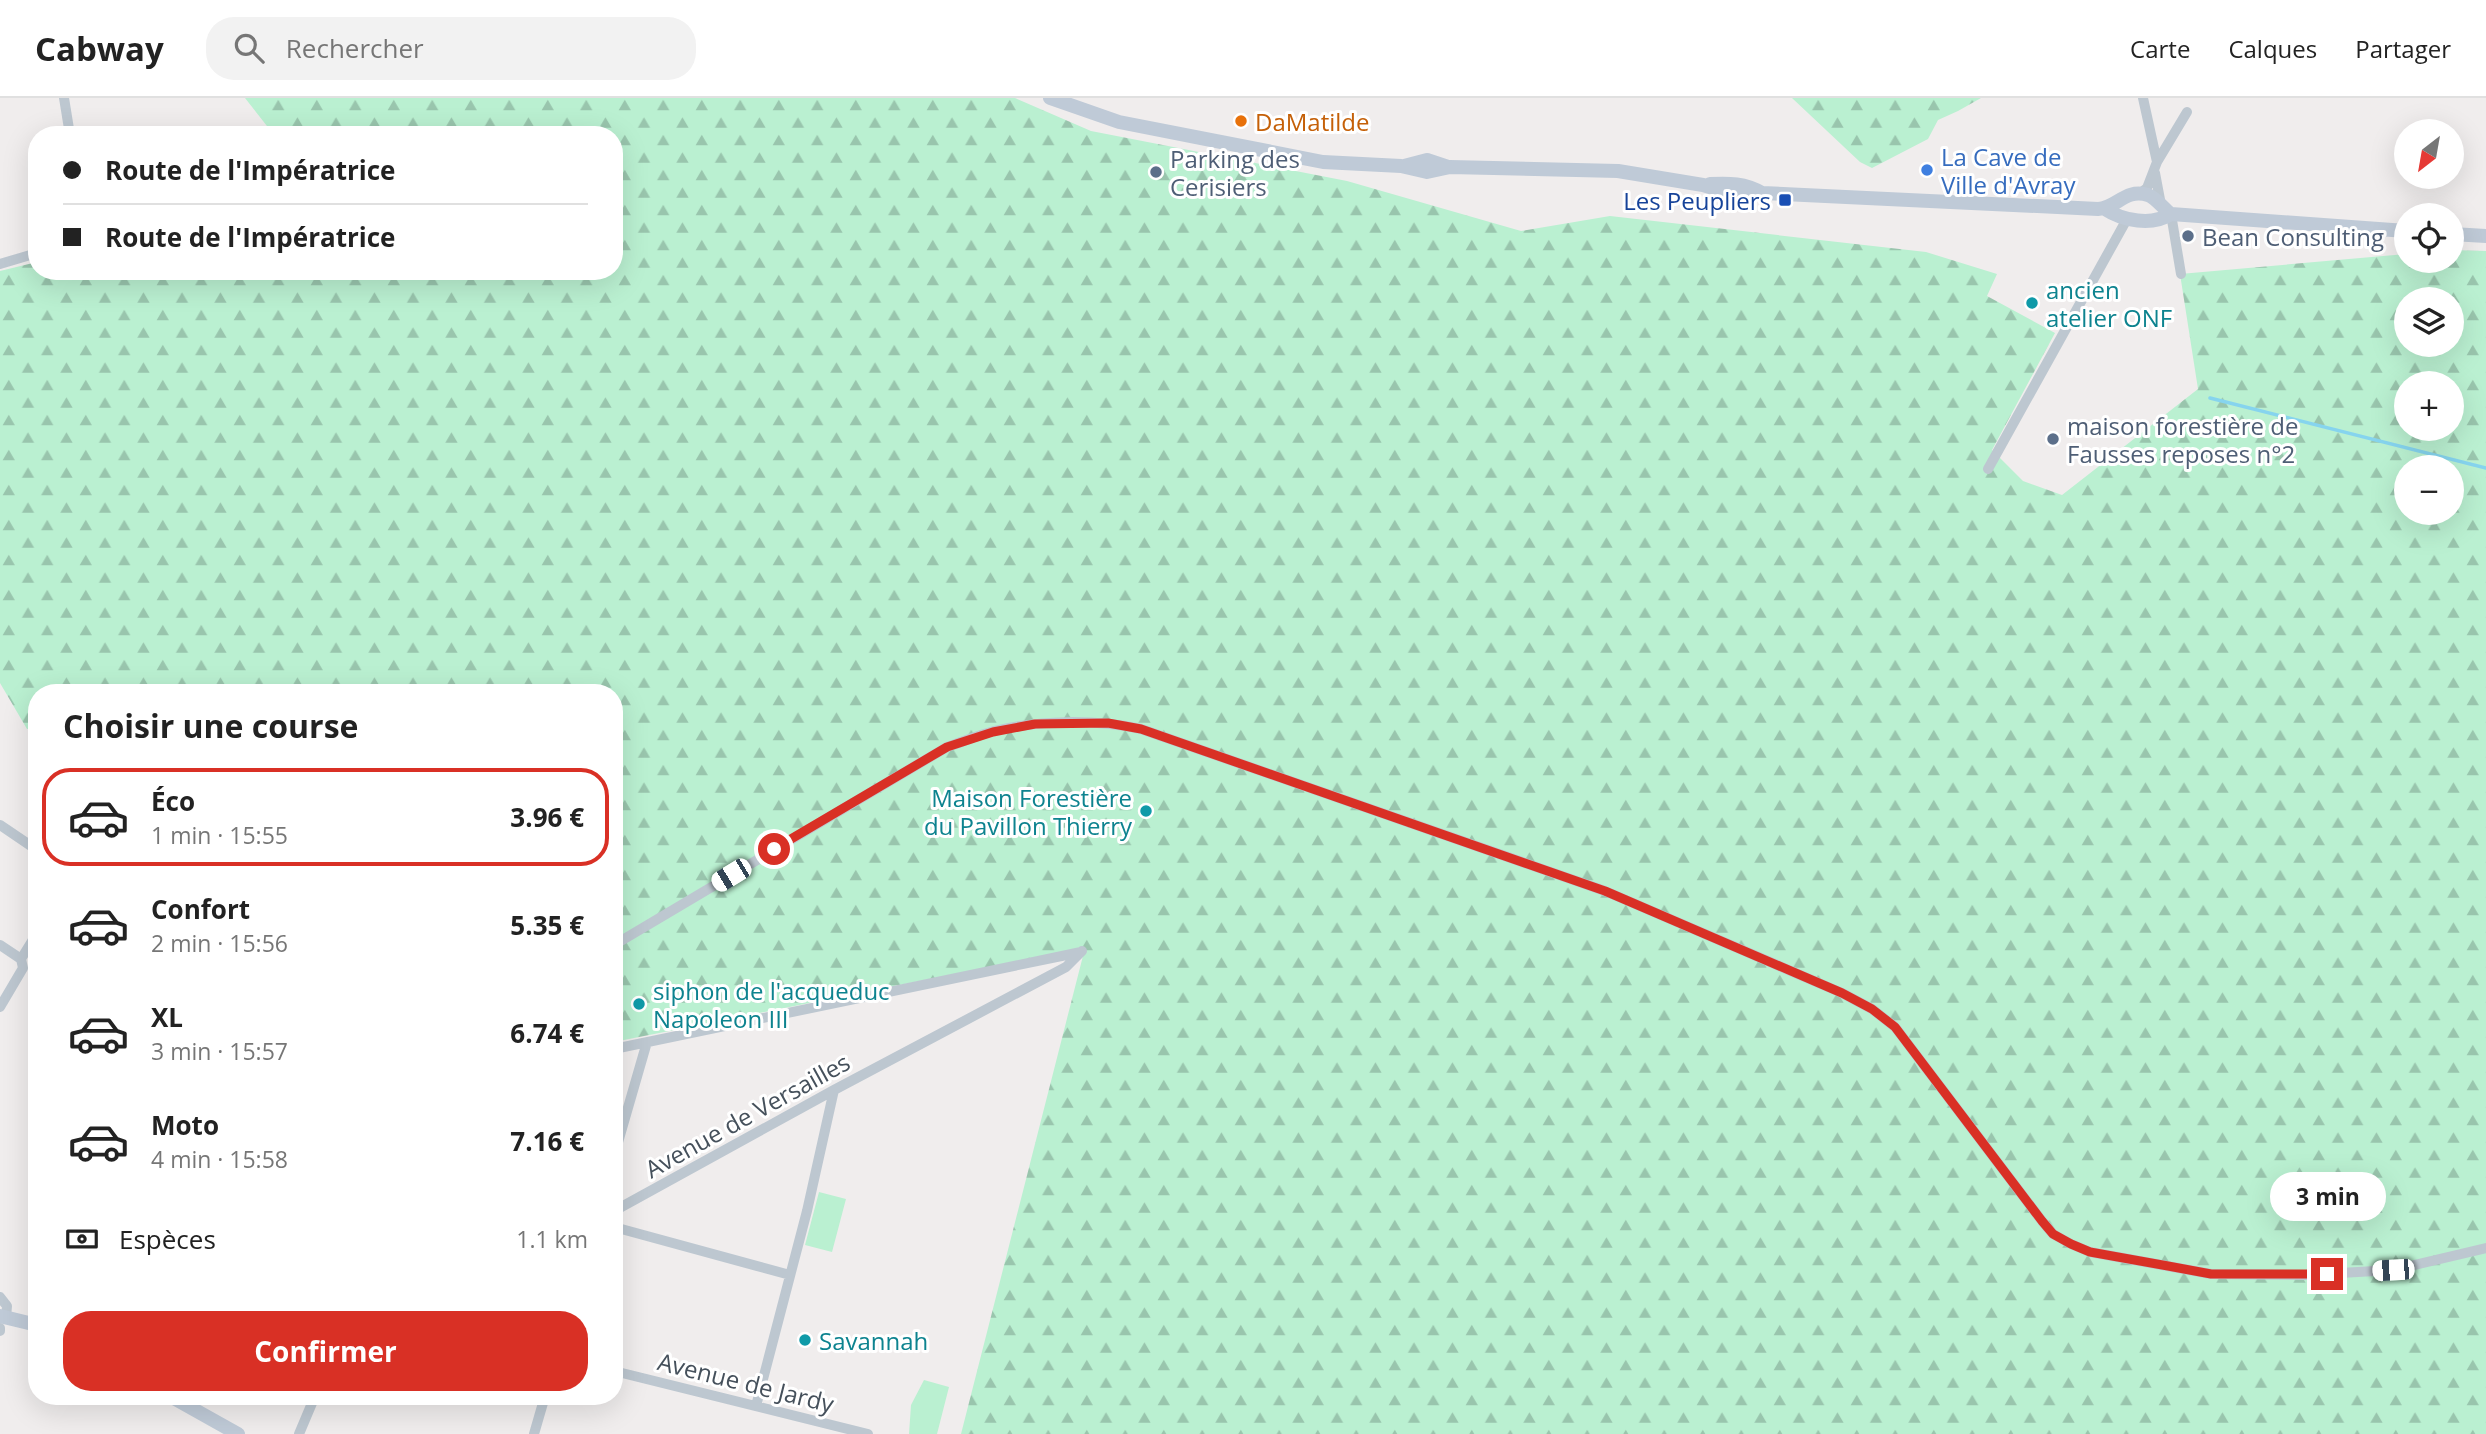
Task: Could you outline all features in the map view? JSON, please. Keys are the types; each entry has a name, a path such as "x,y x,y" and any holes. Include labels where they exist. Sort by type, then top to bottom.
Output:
{"main road":[{"path":"1050,98 1069,102 1119,122 1324,162 1401,166 1427,160 1450,167 1618,171 1703,185 1738,184 1751,186 1762,192 2105,209 2116,217 2127,219 2158,220 2166,209"},
{"path":"2105,209 2126,195 2149,195 2166,209 2394,230"},
{"path":"2464,235 2486,236"},
{"path":"1,1324 28,1325"},
{"path":"186,1405 239,1434"}],"street":[{"path":"64,98 69,126"},
{"path":"2143,98 2181,274"},
{"path":"2138,195 2147,188 2187,112"},
{"path":"1988,469 2127,219"},
{"path":"0,264 28,256"},
{"path":"623,940 947,747 993,732 1035,724 1115,724 1141,729 1605,891 1766,959 1872,1009 1895,1027 2053,1234 2090,1252 2211,1274 2305,1275 2393,1270 2486,1248"},
{"path":"0,825 28,844"},
{"path":"0,946 21,959"},
{"path":"0,1007 23,968 21,959 28,948"},
{"name":"Avenue de Versailles","path":"623,1206 1066,967 1082,951 647,1042"},
{"path":"623,1047 647,1042 623,1125"},
{"path":"756,1406 834,1090"},
{"path":"623,1229 790,1275"},
{"path":"0,1297 7,1306 1,1324"},
{"name":"Avenue de Jardy","path":"623,1373 869,1434"},
{"path":"299,1434 312,1405"},
{"path":"534,1434 542,1405"}],"green space":[{"path":"245,98 1015,98 1091,131 1347,181 1521,231 1610,216 1926,252 1997,274 1987,296 2055,333 1992,450 2023,481 2062,495 2198,389 2180,274 2394,255 2394,273 2464,273 2464,250 2486,251 2486,1434 961,1434 1085,948 623,1040 623,684 28,684 27,729 0,683 0,271 28,264 28,280 623,280 623,126 267,126"},
{"path":"1792,98 1981,98 1938,120 1928,139 1872,168 1860,162"},
{"path":"819,1192 846,1199 832,1252 805,1245"},
{"path":"924,1380 949,1387 937,1434 909,1434 911,1405"}],"waterway":[{"path":"2210,398 2486,468"}],"place":[{"name":"DaMatilde","path":"1241,121"},
{"name":"La Cave de Ville d'Avray","path":"1927,170"},
{"name":"Parking des Cerisiers","path":"1156,172"},
{"name":"Les Peupliers","path":"1785,200"},
{"name":"Bean Consulting","path":"2188,236"},
{"name":"ancien atelier ONF","path":"2032,303"},
{"name":"maison forestière de Fausses reposes n°2","path":"2053,439"},
{"name":"Maison Forestière du Pavillon Thierry","path":"1146,811"},
{"name":"siphon de l'acqueduc Napoleon III","path":"639,1004"},
{"name":"Savannah","path":"805,1340"}],"route":[{"path":"774,849 947,747 993,732 1035,724 1108,723 1141,729 1605,891 1766,959 1872,1009 1895,1027 2053,1234 2071,1244 2090,1252 2211,1274 2327,1274"}]}
